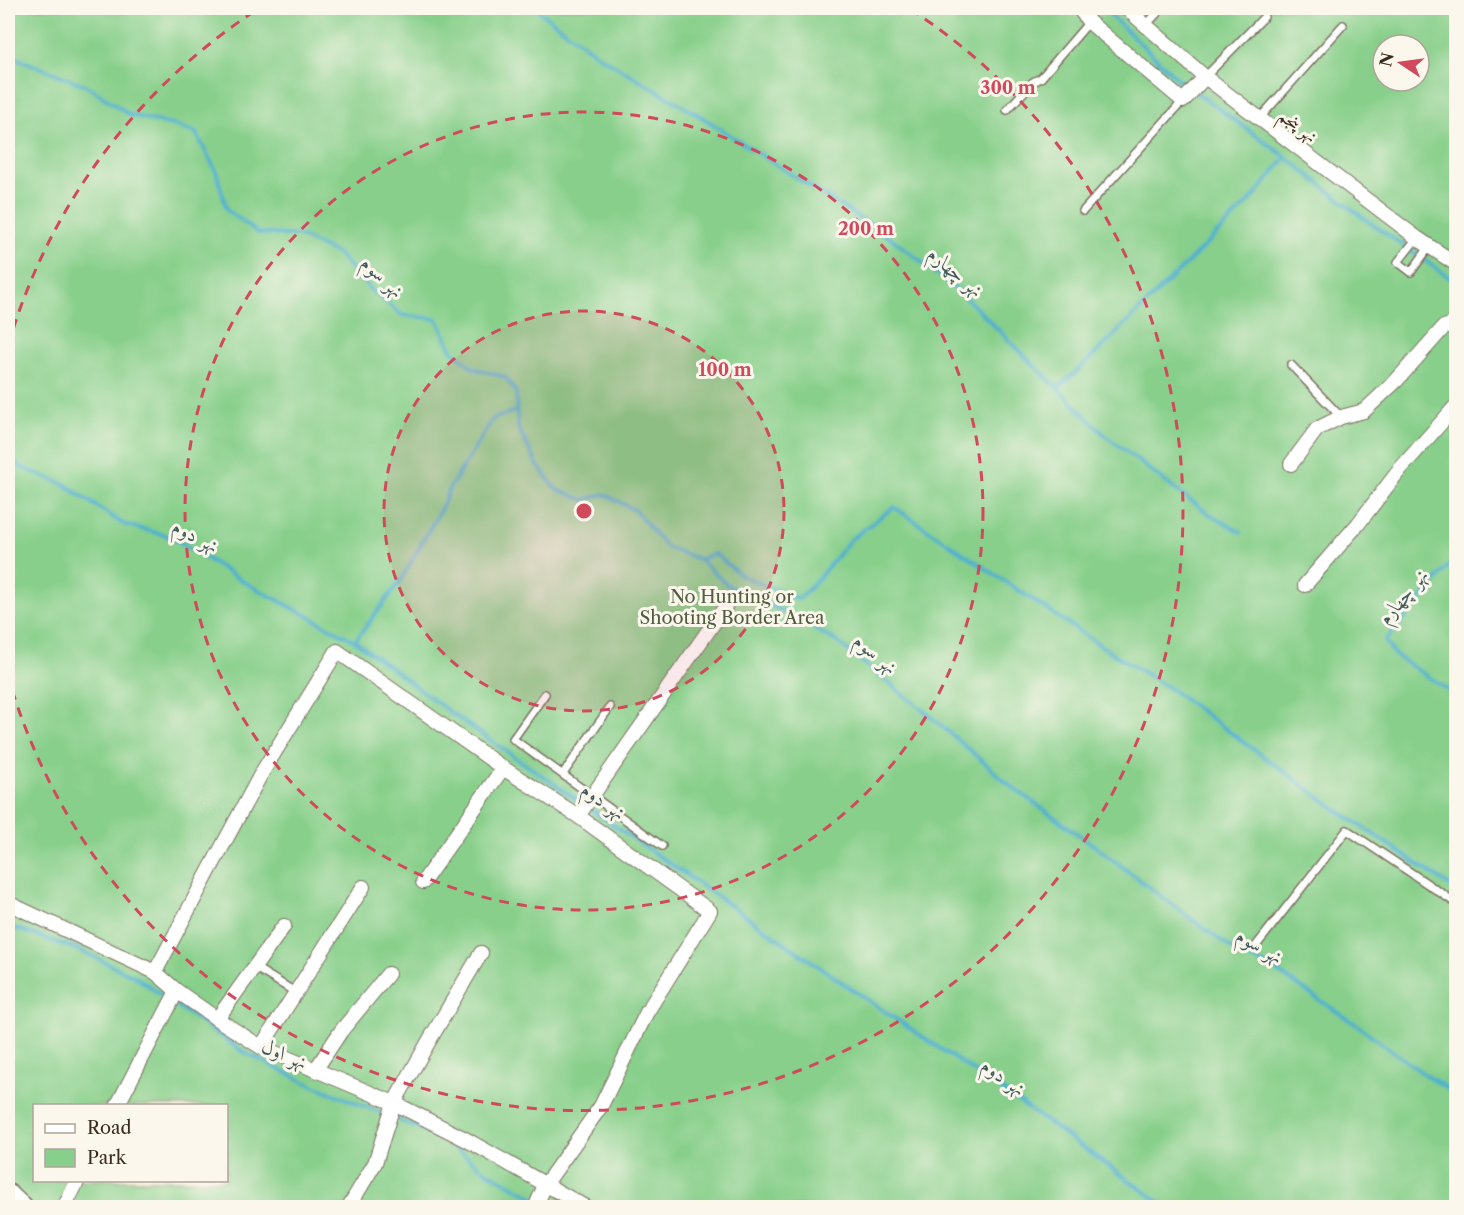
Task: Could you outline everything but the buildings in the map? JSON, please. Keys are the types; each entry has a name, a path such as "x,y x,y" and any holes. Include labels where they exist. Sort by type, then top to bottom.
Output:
{"main road":[{"path":"8,1195 22,1208"}],"street":[{"path":"1079,8 1089,22 1185,98 1202,80"},
{"name":"نهر پنجم","path":"1126,8 1202,80 1259,119 1428,250 1456,264"},
{"path":"1291,464 1317,429 1341,417 1364,411 1396,381 1444,327 1456,323"},
{"path":"1305,585 1358,524 1401,468 1456,406"},
{"path":"586,805 725,608"},
{"path":"156,972 261,774 337,651 503,768 586,805 710,911 647,1012 601,1106 544,1188 535,1207"},
{"path":"423,882 503,768"},
{"path":"261,1047 363,887"},
{"path":"8,903 156,972 176,993 261,1047 316,1069 466,1140 544,1188 587,1208"},
{"path":"217,1019 284,926"},
{"path":"348,1208 375,1164 393,1107 429,1041 482,953"},
{"path":"316,1069 342,1031 388,974"},
{"path":"118,1104 176,993"},
{"path":"64,1208 77,1182"}],"lane":[{"path":"1146,25 1162,8"},
{"path":"1202,80 1264,17"},
{"path":"1007,110 1033,82 1041,78 1089,22"},
{"path":"1259,119 1343,25"},
{"path":"1083,211 1185,98"},
{"path":"1415,240 1398,262 1412,272 1428,250"},
{"path":"1291,365 1341,417"},
{"path":"545,694 513,739 563,774 586,805 662,846"},
{"path":"563,774 610,707"},
{"path":"1256,946 1347,830 1456,903"},
{"path":"254,967 296,993"}],"green space":[{"name":"No Hunting or Shooting Border Area","path":"8,8 1456,8 1456,1207 8,1207"}],"waterway":[{"name":"نهر چهارم","path":"535,8 599,56 705,119 895,241 959,291 1105,435 1211,515 1241,532"},
{"path":"1103,8 1180,81 1286,157 1362,217 1456,282"},
{"name":"نهر سوم","path":"8,55 87,86 130,115 196,133 216,171 227,210 258,233 299,236 338,254 371,290 402,315 437,319 452,350 473,368 505,377 516,392 518,428 538,466 556,489 584,500 604,494 635,510 666,547 699,559 729,586 783,611 836,641 928,714 1012,787 1187,916 1237,952 1270,967 1456,1094"},
{"path":"1059,387 1253,198 1286,157"},
{"path":"355,641 400,582 444,503 449,489 493,419 517,410"},
{"name":"نهر دوم","path":"8,452 20,467 64,484 123,524 172,537 244,582 355,641 451,713 1012,1097 1168,1208"},
{"path":"700,559 715,554 742,576 799,599 850,540 894,507 1115,655 1169,688 1336,809 1456,890"},
{"name":"نهر چهارم","path":"1456,557 1385,641 1395,655 1456,695"},
{"name":"نهر اول","path":"8,926 77,949 136,977 242,1051 305,1082 386,1115"},
{"name":"نهر اول","path":"393,1118 440,1137 488,1172 535,1198"},
{"name":"نهر اول","path":"541,1201 553,1208"}]}
